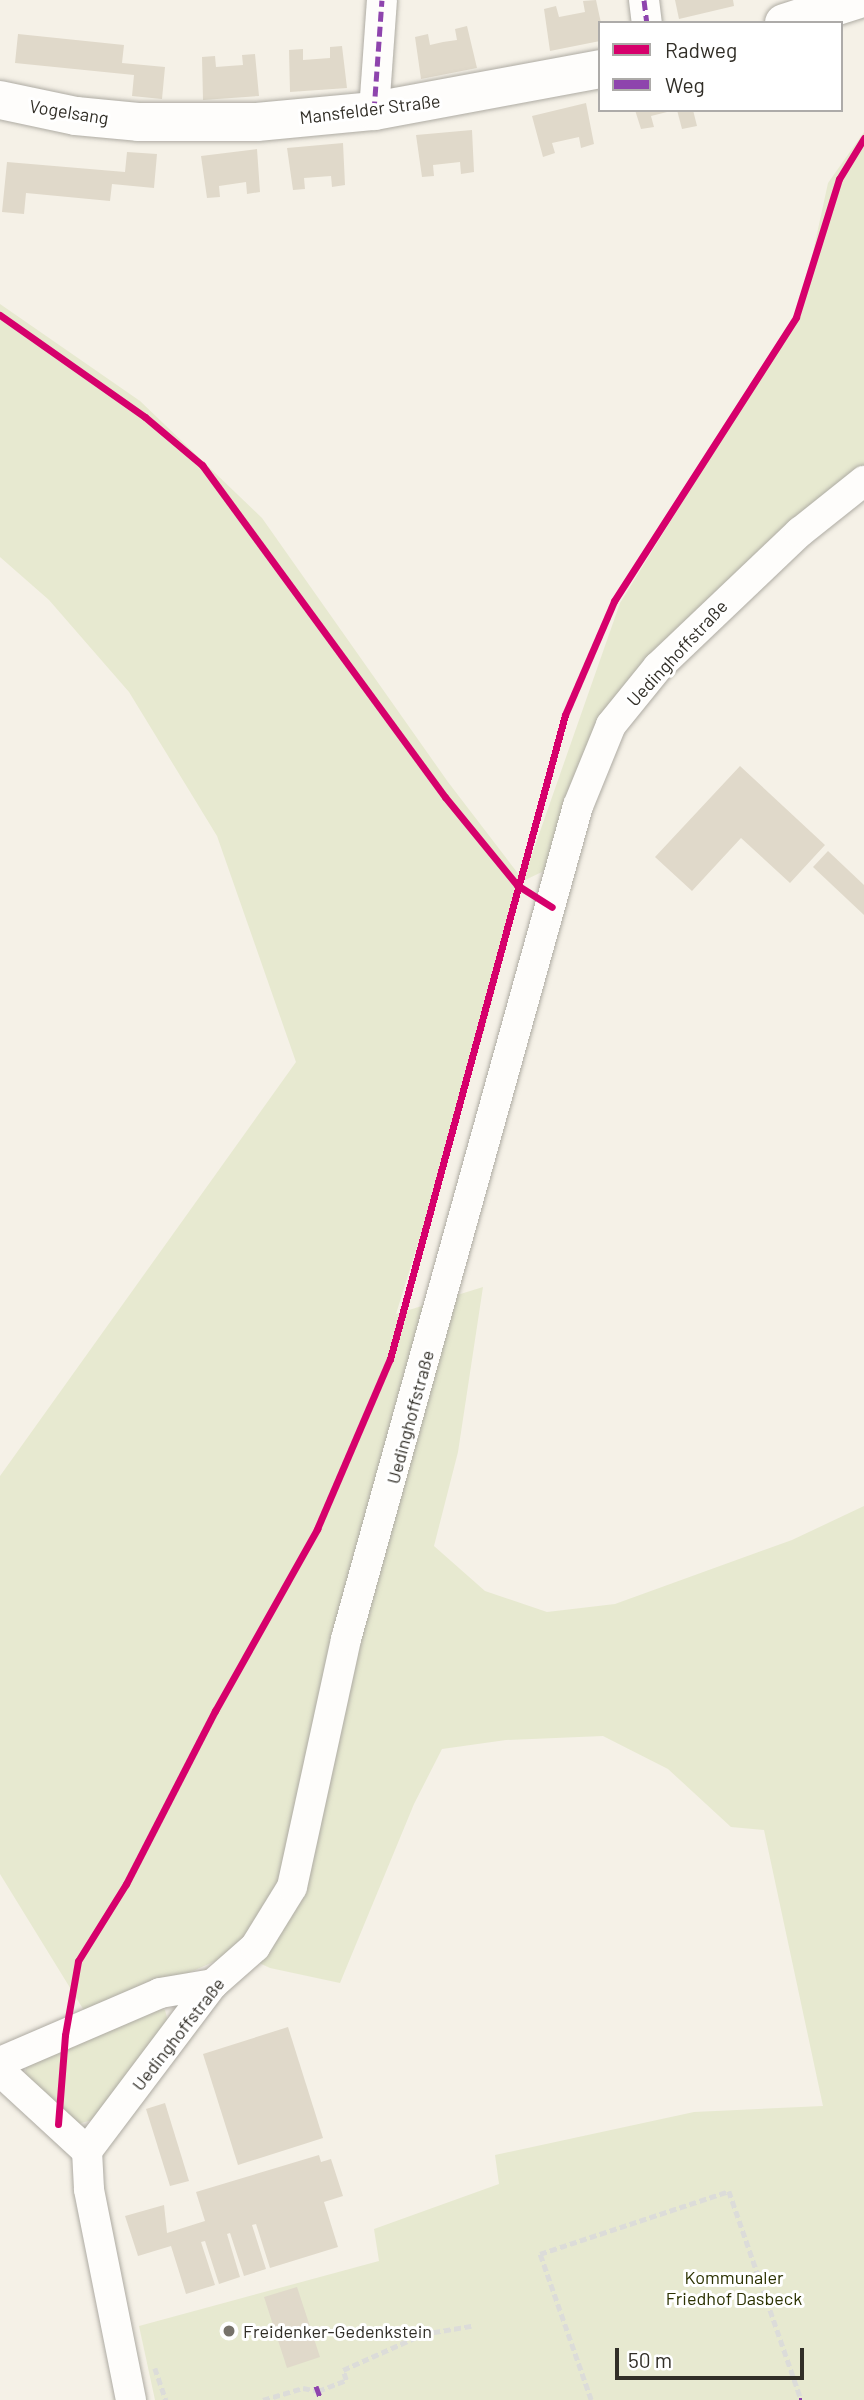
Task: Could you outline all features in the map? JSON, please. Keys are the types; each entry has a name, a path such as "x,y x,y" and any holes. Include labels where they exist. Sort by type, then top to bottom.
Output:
{"street":[{"path":"374,111 382,0"},
{"path":"644,0 647,21"},
{"path":"789,21 856,0"},
{"name":"Mansfelder Straße","path":"138,122 257,122 374,111 598,69"},
{"name":"Vogelsang","path":"0,100 138,122"},
{"name":"Uedinghoffstraße","path":"87,2151 213,1984 255,1947 292,1887 346,1639 578,806 611,725 658,667 710,614 864,481"},
{"path":"0,2062 160,1993 213,1984"},
{"path":"0,2071 87,2151 89,2189 131,2400"}],"path":[{"path":"591,2400 540,2254 729,2190 801,2399"},
{"path":"262,2400 303,2388 318,2391 346,2380 342,2370 423,2334 471,2326"}],"green space":[{"name":"Kommunaler Friedhof Dasbeck","path":"864,132 864,469 604,711 567,793 548,869 523,881 485,1028 396,1314 483,1287 458,1452 434,1546 485,1591 547,1612 615,1604 792,1540 864,1506 864,2400 155,2400 139,2326 379,2261 374,2229 499,2184 495,2155 694,2112 823,2106 764,1830 731,1827 668,1769 603,1736 506,1740 442,1749 414,1804 340,1983 270,1968 236,1952 88,2017 0,1874 0,1476 296,1062 217,836 129,692 49,600 0,557 0,304 140,401 262,518 448,782 523,880 620,603 800,312 828,183"},
{"path":"151,2006 165,2010 168,2022 92,2120 67,2127 31,2091 25,2074 28,2058"}],"building":[{"path":"596,0 601,21 598,21 598,41 550,51 544,9 556,6 559,17 585,12 583,1"},
{"path":"675,0 733,0 734,6 679,19"},
{"path":"467,26 477,68 421,79 415,37 428,34 430,45 457,40 455,29"},
{"path":"18,34 124,45 122,63 165,67 162,99 132,96 134,75 15,63"},
{"path":"342,46 347,88 290,92 289,50 303,49 303,60 330,58 330,47"},
{"path":"255,54 259,96 203,100 202,57 215,56 216,67 243,65 242,55"},
{"path":"586,103 594,144 581,148 579,137 552,143 555,153 543,157 532,116"},
{"path":"636,112 667,112 651,116 654,127 641,129"},
{"path":"678,112 694,112 697,126 682,129"},
{"path":"472,130 474,172 461,174 460,162 433,165 434,176 422,177 416,135"},
{"path":"343,143 345,185 332,187 331,176 304,178 305,189 293,190 287,148"},
{"path":"257,149 260,192 247,194 246,182 219,186 220,197 207,198 201,156"},
{"path":"127,152 157,154 154,188 112,184 110,201 26,193 24,214 2,212 7,162 125,172"},
{"path":"740,766 825,845 790,883 741,838 692,891 655,857"},
{"path":"828,851 864,885 864,915 813,867"},
{"path":"288,2027 323,2138 238,2165 203,2054"},
{"path":"165,2103 189,2181 170,2186 146,2109"},
{"path":"319,2155 321,2162 331,2159 343,2196 324,2202 338,2247 270,2268 256,2224 252,2225 266,2269 244,2276 230,2233 227,2234 240,2277 219,2284 205,2241 201,2242 215,2285 186,2294 171,2246 138,2256 125,2216 164,2205 167,2233 205,2221 196,2192"},
{"path":"297,2287 320,2357 287,2368 264,2297"}],"marked path":[{"path":"374,111 382,0"},
{"path":"644,0 647,21"},
{"path":"316,2386 321,2400"}],"cycle path":[{"path":"58,2124 65,2035 78,1961 126,1884 215,1711 317,1529 390,1359 565,715 614,601 796,317 839,179 864,138"},
{"path":"0,315 145,417 202,465 445,797 517,885 552,907"}],"place":[{"name":"Freidenker-Gedenkstein","path":"229,2331"}]}
